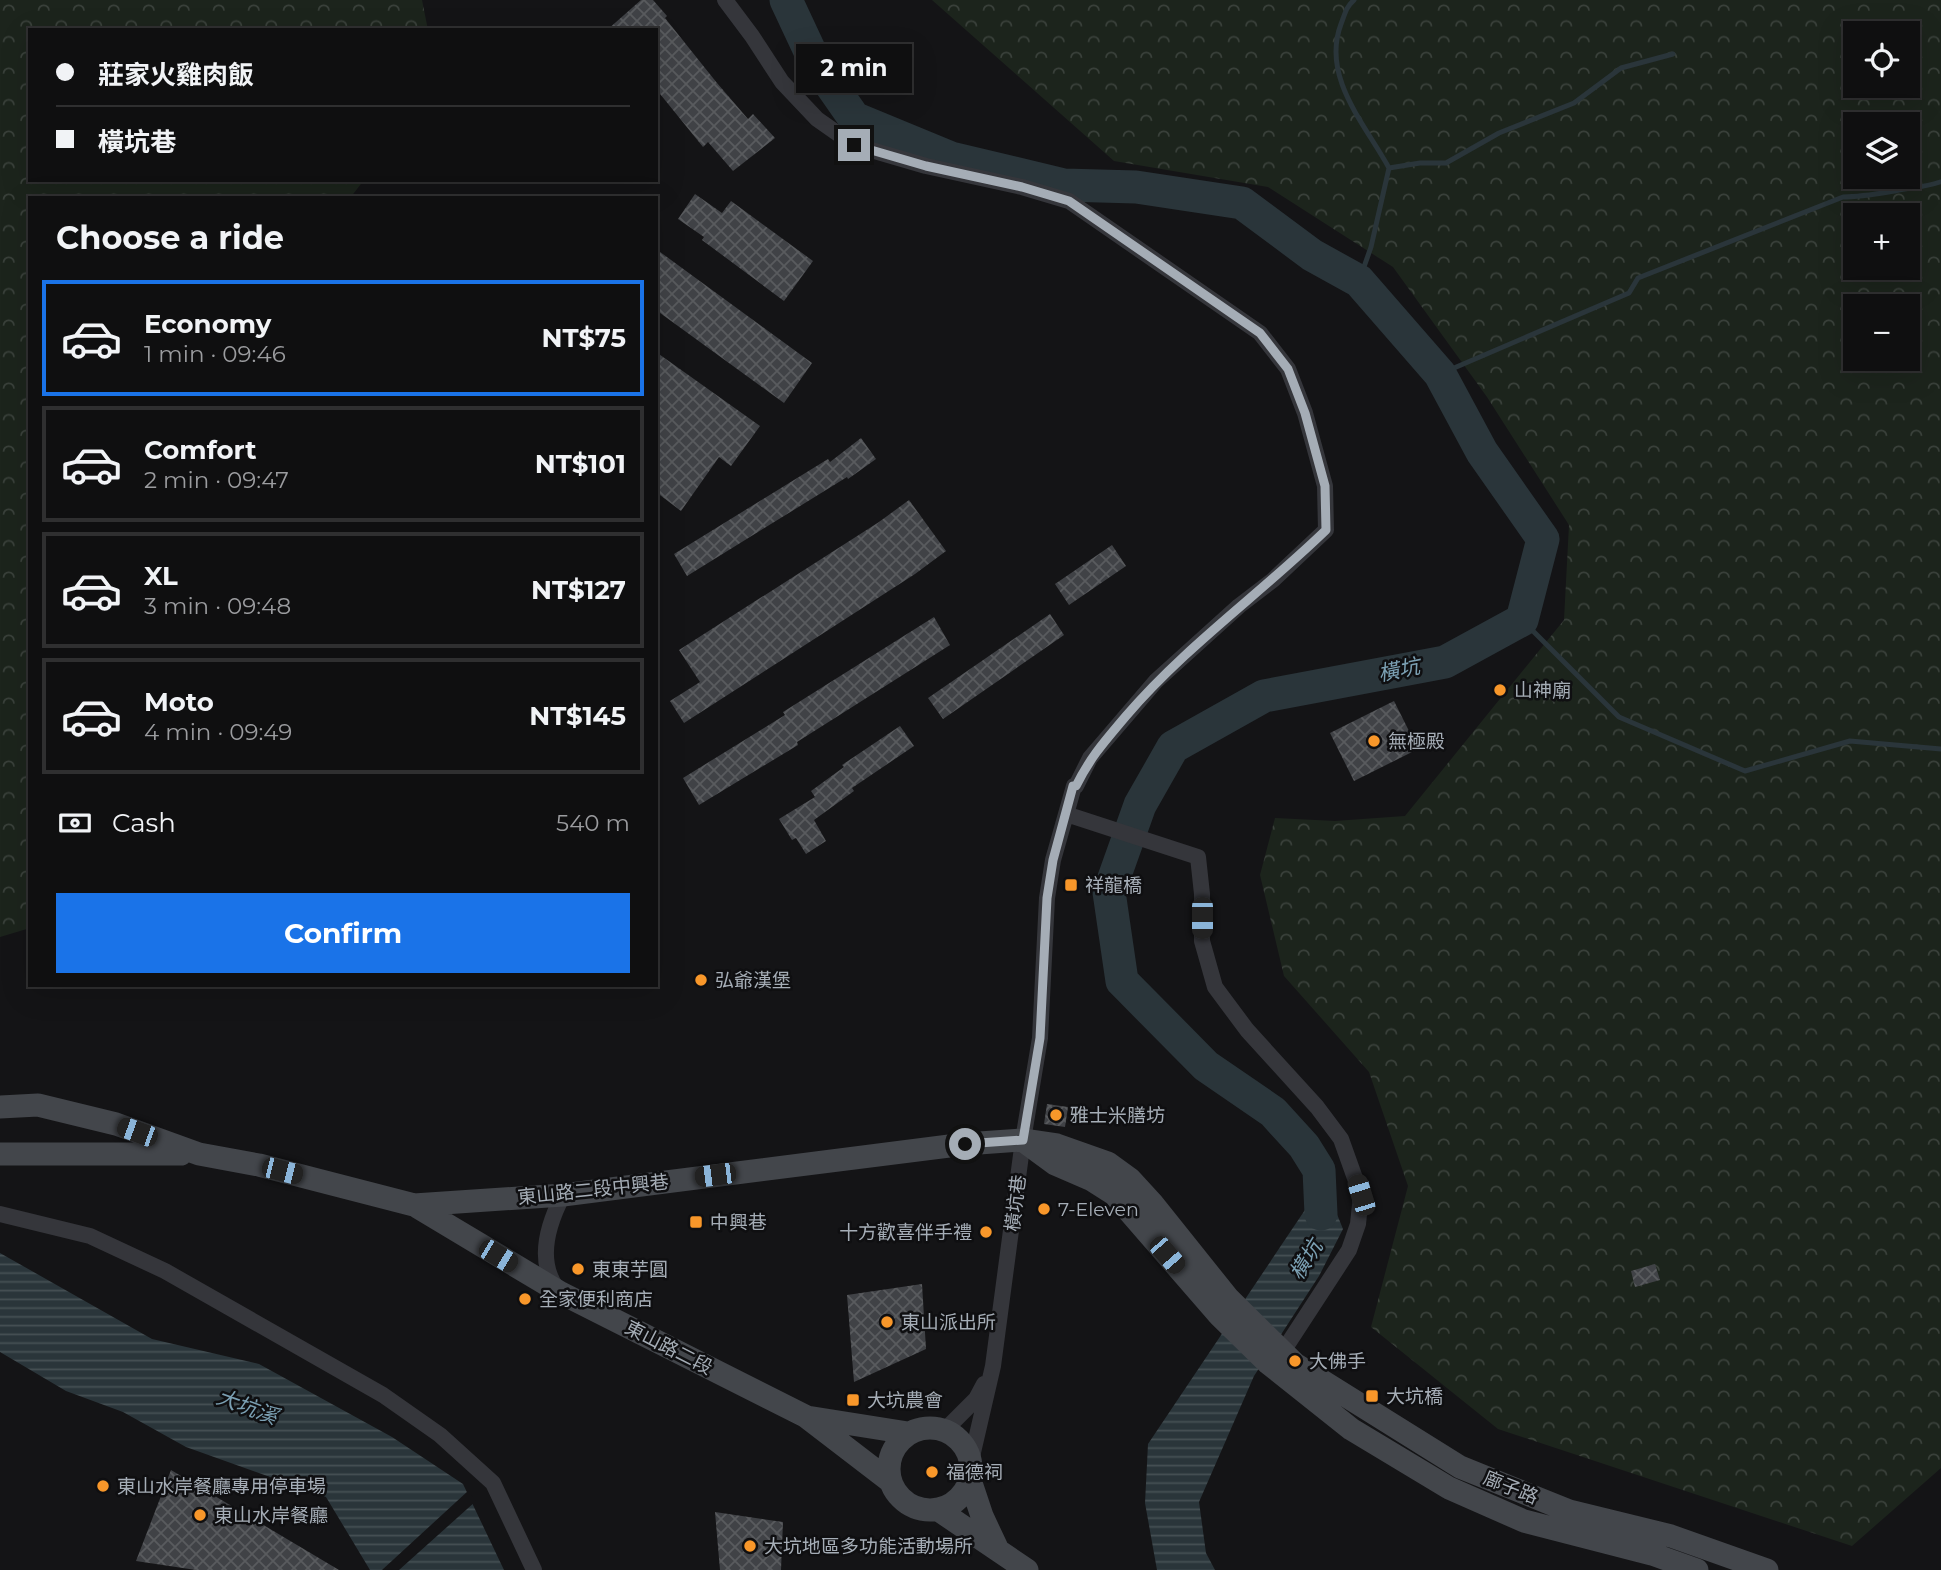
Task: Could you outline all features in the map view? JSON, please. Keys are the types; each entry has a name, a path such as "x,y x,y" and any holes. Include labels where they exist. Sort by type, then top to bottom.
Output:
{"main road":[{"name":"東山路二段","path":"0,1107 38,1105 116,1124 199,1154 259,1165 414,1205 561,1293 805,1416 891,1482"},
{"name":"東山路二段中興巷","path":"414,1205 563,1195 965,1144 1023,1140"},
{"path":"1023,1140 1055,1164 1114,1194 1276,1358"},
{"name":"東山路二段","path":"0,1154 199,1154"},
{"name":"廍子路","path":"1276,1358 1351,1429 1449,1488 1524,1521 1652,1554 1697,1570"},
{"name":"廍子路","path":"1276,1358 1295,1364 1460,1467 1569,1511 1671,1536 1767,1570"},
{"path":"805,1416 908,1433"},
{"path":"971,1470 965,1492 956,1502 937,1509 918,1508 906,1502 891,1482 889,1468 891,1455 908,1433 932,1427 957,1437 966,1448 982,1516 997,1548"},
{"path":"937,1509 1027,1570"}],"street":[{"name":"橫坑巷","path":"725,0 782,82 817,119 854,145 926,166 1022,187 1069,201 1260,333 1288,369 1305,413 1325,486 1326,530 1273,580 1239,606 1156,681 1090,758 1076,786 1073,786 1053,860 1047,898 1040,1038 1023,1140 993,1366 971,1470"},
{"path":"1066,814 1198,857 1202,894 1202,942 1215,987 1247,1030 1317,1107 1342,1139 1361,1195 1358,1224 1349,1250 1276,1358"},
{"path":"561,1293 550,1279 545,1251 549,1230 563,1195"},
{"path":"0,1214 90,1236 166,1271 383,1395 440,1436 493,1483 534,1570"},
{"path":"945,1430 976,1399 993,1366"}],"green space":[{"path":"0,0 422,0 428,28 28,28 28,182 362,182 352,196 28,196 28,929 0,937"},
{"path":"932,0 1941,0 1941,1468 1852,1546 1498,1429 1371,1327 1408,1186 1369,1072 1284,976 1260,875 1275,818 1335,821 1405,816 1564,620 1569,525 1487,397 1393,267 1268,187 1114,161"}],"water":[{"path":"1319,1170 1343,1229 1319,1276 1254,1376 1199,1502 1206,1553 1215,1570 1157,1570 1145,1503 1148,1444 1313,1198"},
{"name":"大坑溪","path":"0,1253 152,1339 259,1364 392,1437 463,1484 504,1570 370,1570 326,1497 186,1447 123,1412 66,1391 0,1352"}],"pier":[{"path":"468,1491 476,1501 399,1570 382,1570"}],"building":[{"path":"641,0 653,0 748,119 753,114 775,138 733,171 708,142 703,147 658,91 658,28 609,28"},
{"path":"695,194 722,213 731,201 813,261 784,301 678,219"},
{"path":"658,250 812,363 784,403 658,311"},
{"path":"658,353 760,426 731,466 719,457 681,511 658,494"},
{"path":"861,438 876,459 848,479 847,477 687,576 674,554 828,459 830,462"},
{"path":"909,500 946,551 915,574 684,723 670,701 700,682 679,650"},
{"path":"1112,545 1126,566 1069,605 1055,584"},
{"path":"1050,614 1064,635 943,719 928,698"},
{"path":"934,617 950,645 797,742 798,745 699,805 683,778"},
{"name":"無極殿","path":"1394,701 1418,749 1354,781 1330,733"},
{"path":"900,726 914,746 852,788 854,791 814,820 826,841 806,854 796,838 792,840 779,819 815,797 811,791 844,767 842,765"},
{"name":"雅士米膳坊","path":"1047,1104 1068,1107 1065,1127 1044,1124"},
{"path":"1655,1264 1660,1280 1635,1287 1631,1271"},
{"name":"東山派出所","path":"922,1284 926,1349 854,1382 847,1295"},
{"name":"東山水岸餐廳","path":"171,1470 339,1570 196,1570 136,1561"},
{"name":"大坑地區多功能活動場所","path":"715,1512 783,1522 781,1570 720,1570"}],"waterway":[{"name":"橫坑","path":"786,0 815,62 854,118 951,158 1064,185 1136,187 1242,203 1312,255 1359,281 1440,374 1482,452 1543,539 1522,620 1445,662 1264,696 1173,747 1140,805 1109,892 1122,981 1206,1066 1273,1112 1304,1146 1319,1170 1321,1214"},
{"path":"1354,0 1347,8 1341,24 1336,44 1337,63 1348,99 1389,168"},
{"path":"1359,281 1371,247 1389,168 1420,163 1446,163 1499,133 1574,103 1621,68 1673,54"},
{"path":"1440,374 1629,293 1638,278 1843,197 1940,182"},
{"path":"1522,620 1619,717 1745,771 1850,741 1941,749"}],"place":[{"name":"山神廟","path":"1500,690"},
{"name":"無極殿","path":"1374,741"},
{"name":"祥龍橋","path":"1071,885"},
{"name":"弘爺漢堡","path":"701,980"},
{"name":"雅士米膳坊","path":"1056,1115"},
{"name":"7-Eleven","path":"1044,1209"},
{"name":"中興巷","path":"696,1222"},
{"name":"十方歡喜伴手禮","path":"986,1232"},
{"name":"東東芋圓","path":"578,1269"},
{"name":"全家便利商店","path":"525,1299"},
{"name":"東山派出所","path":"887,1322"},
{"name":"大佛手","path":"1295,1361"},
{"name":"大坑橋","path":"1372,1396"},
{"name":"大坑農會","path":"853,1400"},
{"name":"福德祠","path":"932,1472"},
{"name":"東山水岸餐廳專用停車場","path":"103,1486"},
{"name":"東山水岸餐廳","path":"200,1515"},
{"name":"大坑地區多功能活動場所","path":"750,1546"}],"route":[{"path":"854,145 926,166 1022,187 1069,201 1260,333 1288,369 1305,413 1325,486 1326,530 1273,580 1239,606 1156,681 1090,758 1076,786 1073,786 1053,860 1047,898 1040,1038 1023,1140 965,1144"}]}
